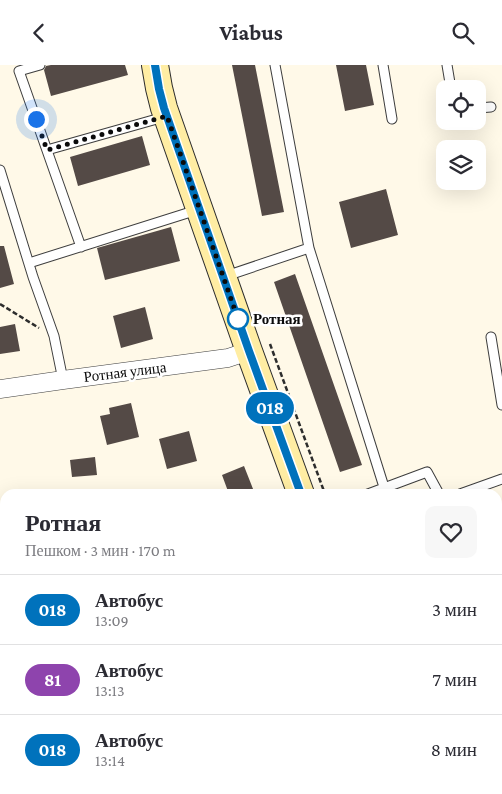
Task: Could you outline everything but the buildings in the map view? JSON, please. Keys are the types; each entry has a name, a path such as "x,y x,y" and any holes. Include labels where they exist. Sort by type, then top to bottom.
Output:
{"street":[{"path":"155,65 159,89 167,116 298,489"},
{"name":"Ротная улица","path":"0,389 228,359 249,351"}],"lane":[{"path":"40,65 20,71 81,247"},
{"path":"275,65 309,248 384,487"},
{"path":"383,65 392,119"},
{"path":"447,65 450,80"},
{"path":"486,107 491,107"},
{"path":"47,150 167,116"},
{"path":"0,170 54,336 63,380"},
{"path":"29,263 200,209"},
{"path":"224,277 309,248"},
{"path":"491,337 502,405"},
{"path":"379,489 426,472 436,489"},
{"path":"474,489 502,479"}],"path":[{"path":"0,304 54,336"}],"bus line":[{"name":"018","path":"155,65 164,108 299,489"}],"place":[{"name":"Ротная","path":"238,319"}],"route":[{"path":"36,119 47,150 167,116 238,319"}]}
